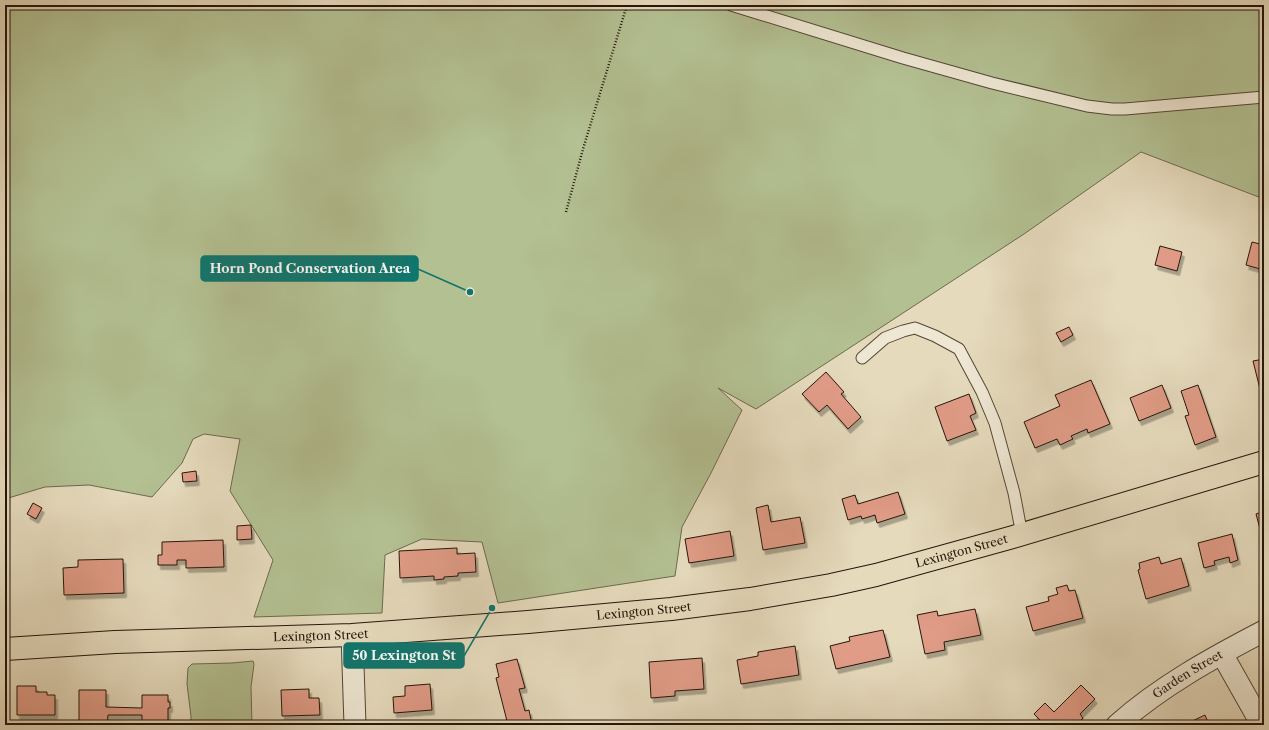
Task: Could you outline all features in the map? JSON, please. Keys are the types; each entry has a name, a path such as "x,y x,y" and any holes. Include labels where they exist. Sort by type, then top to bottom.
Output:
{"main road":[{"name":"Lexington Street","path":"5,649 107,642 352,635 551,620 671,609 750,599 831,585 876,575 1022,534 1264,462"}],"street":[{"name":"Garden Street","path":"1117,725 1153,696 1188,672 1264,631"},
{"path":"352,635 355,725"},
{"path":"1222,654 1262,725"}],"lane":[{"path":"731,5 962,74 1087,106 1125,109 1264,97"},
{"path":"862,358 885,338 915,328 935,336 959,350 982,392 996,423 1014,493 1022,534"}],"path":[{"path":"566,212 583,149 627,5"}],"green space":[{"path":"5,5 1264,5 1264,199 1141,152 1024,234 756,409 718,388 742,410 682,527 675,576 498,603 482,542 422,539 385,555 382,613 254,617 273,560 230,491 240,439 204,434 193,439 182,463 152,497 89,485 45,487 5,499"},
{"path":"253,661 254,664 251,687 252,725 191,725 187,684 188,668 192,664"}],"building":[{"path":"1252,242 1264,245 1264,270 1246,265"},
{"path":"1160,246 1182,252 1177,271 1155,265"},
{"path":"1069,327 1073,335 1061,342 1056,333"},
{"path":"1264,359 1264,401 1263,401 1253,361"},
{"path":"826,372 844,392 841,394 861,417 848,429 827,405 819,412 802,394"},
{"path":"1091,380 1110,424 1088,433 1087,429 1071,436 1073,439 1060,445 1057,439 1035,448 1024,422 1060,406 1055,395"},
{"path":"1162,385 1171,408 1139,421 1130,398"},
{"path":"1198,385 1216,437 1195,445 1185,416 1189,415 1181,391"},
{"path":"969,394 976,413 970,416 976,430 947,441 935,407"},
{"path":"196,471 197,481 183,482 182,473"},
{"path":"898,492 905,514 877,523 875,515 862,519 861,516 848,520 842,499 855,495 858,504"},
{"path":"33,503 42,508 36,519 27,514"},
{"path":"768,505 771,522 800,517 805,543 763,550 756,508"},
{"path":"1264,511 1264,540 1263,540 1256,514"},
{"path":"251,525 252,539 237,540 237,526"},
{"path":"730,531 734,556 689,563 685,539"},
{"path":"1232,534 1238,560 1230,563 1229,557 1214,561 1215,565 1204,568 1198,543"},
{"path":"223,540 224,567 186,568 186,560 177,560 177,565 158,565 158,555 162,555 162,542"},
{"path":"457,548 457,554 475,553 476,572 458,573 458,576 444,577 444,579 434,580 434,576 400,578 399,551"},
{"path":"1159,557 1161,564 1181,558 1189,586 1146,599 1138,570 1140,569 1139,563"},
{"path":"123,559 124,593 64,595 63,568 78,567 78,560"},
{"path":"1067,585 1069,591 1075,590 1083,618 1033,631 1026,607 1049,601 1048,597 1058,594 1056,588"},
{"path":"975,609 981,635 944,642 945,650 925,654 917,615 937,611 938,616"},
{"path":"883,630 890,657 836,669 830,646 850,641 849,637"},
{"path":"795,646 799,675 741,684 737,660 758,656 758,652"},
{"path":"702,658 704,689 675,691 675,696 651,698 649,662"},
{"path":"517,659 525,688 519,689 525,711 529,710 532,725 508,725 496,678 499,677 496,664"},
{"path":"430,684 432,710 394,713 393,697 405,696 405,686"},
{"path":"1081,685 1095,699 1080,714 1083,718 1076,725 1045,725 1034,714 1045,703 1054,712"},
{"path":"17,686 36,686 36,692 47,692 47,695 55,695 55,715 17,715"},
{"path":"309,689 309,698 319,698 320,715 282,716 281,690"},
{"path":"79,690 106,690 106,707 142,708 142,695 168,695 170,708 168,708 168,723 142,723 142,715 108,715 107,725 79,725"},
{"path":"1205,715 1209,725 1184,725"}],"place":[{"name":"Horn Pond Conservation Area","path":"470,292"},
{"name":"50 Lexington St","path":"492,608"}]}
